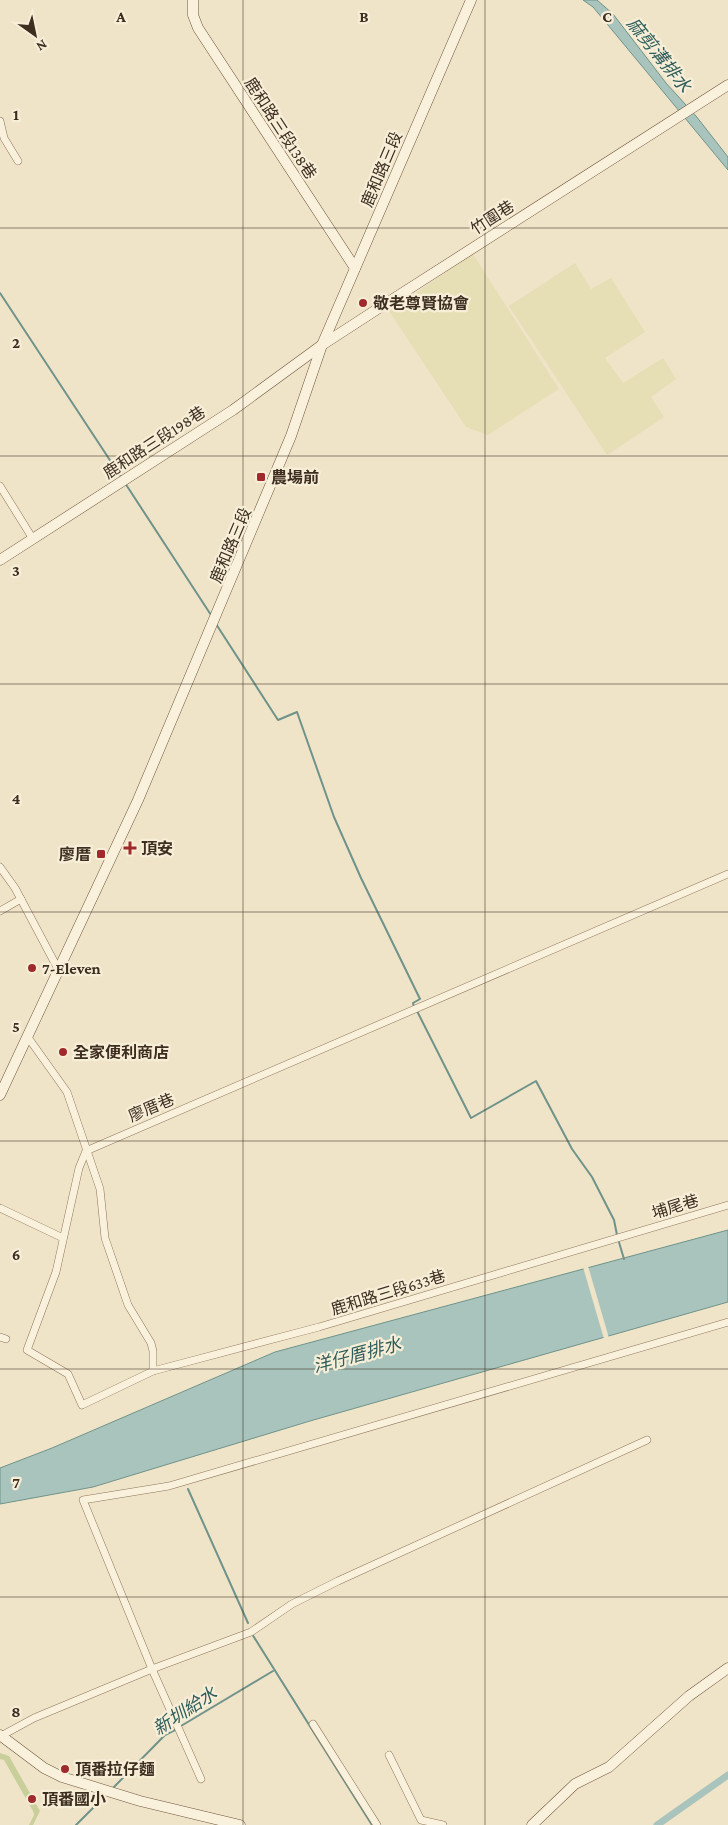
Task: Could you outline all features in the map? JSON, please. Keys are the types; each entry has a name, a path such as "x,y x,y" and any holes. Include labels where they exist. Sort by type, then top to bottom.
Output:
{"street":[{"name":"鹿和路三段138巷","path":"192,0 193,15 198,28 355,268"},
{"name":"鹿和路三段","path":"0,1095 144,787 291,436 322,345 471,0"},
{"name":"竹圍巷","path":"322,345 557,192 728,85"},
{"path":"0,121 4,138 18,161"},
{"name":"鹿和路三段198巷","path":"0,560 233,410 322,345"},
{"path":"0,486 33,539"},
{"path":"0,866 21,899 58,969"},
{"name":"廖厝巷","path":"86,1150 728,874"},
{"path":"0,911 21,899"},
{"path":"28,1036 67,1092 100,1188 105,1238 128,1305 151,1344 153,1371"},
{"path":"0,1208 63,1238 86,1150"},
{"name":"埔尾巷","path":"629,1235 728,1204"},
{"name":"鹿和路三段633巷","path":"63,1238 56,1272 27,1350 68,1374 82,1405 153,1371 319,1327 629,1235"},
{"path":"202,1779 152,1669 83,1500 169,1486 728,1322"},
{"path":"240,1825 103,1790 52,1773 1,1736 34,1718 152,1669 250,1632 292,1604 322,1589 646,1440"},
{"path":"532,1825 574,1784 609,1767 689,1696 728,1668"},
{"path":"313,1724 377,1825"},
{"path":"389,1755 421,1820 444,1825"}],"shaded area":[{"path":"473,254 559,389 488,435 466,427 389,311"},
{"path":"575,263 591,289 611,278 645,332 605,358 623,383 663,358 676,379 651,397 664,417 607,455 509,306"}],"green space":[{"path":"0,1753 9,1756 40,1811 33,1825 29,1825 34,1815 33,1811 4,1760 0,1759"}],"water":[{"path":"583,0 597,0 613,14 666,83 696,116 728,157 728,170 593,7"},
{"name":"洋仔厝排水","path":"728,1230 728,1302 310,1421 93,1487 0,1504 0,1468 52,1448 275,1352"}],"pier":[{"path":"588,1266 609,1338 604,1339 583,1267"}],"waterway":[{"path":"0,293 121,477"},
{"path":"125,483 211,615"},
{"path":"216,624 278,720 297,712 334,817 361,878 420,999 413,1003 414,1007"},
{"path":"417,1011 471,1118 536,1081 572,1149 592,1177 614,1220 617,1235"},
{"path":"618,1239 624,1259"},
{"path":"188,1489 248,1623"},
{"path":"252,1634 372,1825"},
{"name":"新圳給水","path":"181,1726 273,1671"},
{"name":"新圳給水","path":"113,1788 165,1735 177,1729"},
{"path":"657,1825 728,1775"},
{"name":"新圳給水","path":"76,1825 106,1795"}],"place":[{"name":"敬老尊賢協會","path":"363,303"},
{"name":"農場前","path":"261,477"},
{"name":"頂安","path":"130,848"},
{"name":"廖厝","path":"101,854"},
{"name":"7-Eleven","path":"32,968"},
{"name":"全家便利商店","path":"63,1052"},
{"name":"頂番拉仔麵","path":"65,1769"},
{"name":"頂番國小","path":"32,1799"}],"water label":[{"name":"麻剪溝排水","path":"659,55"}]}
